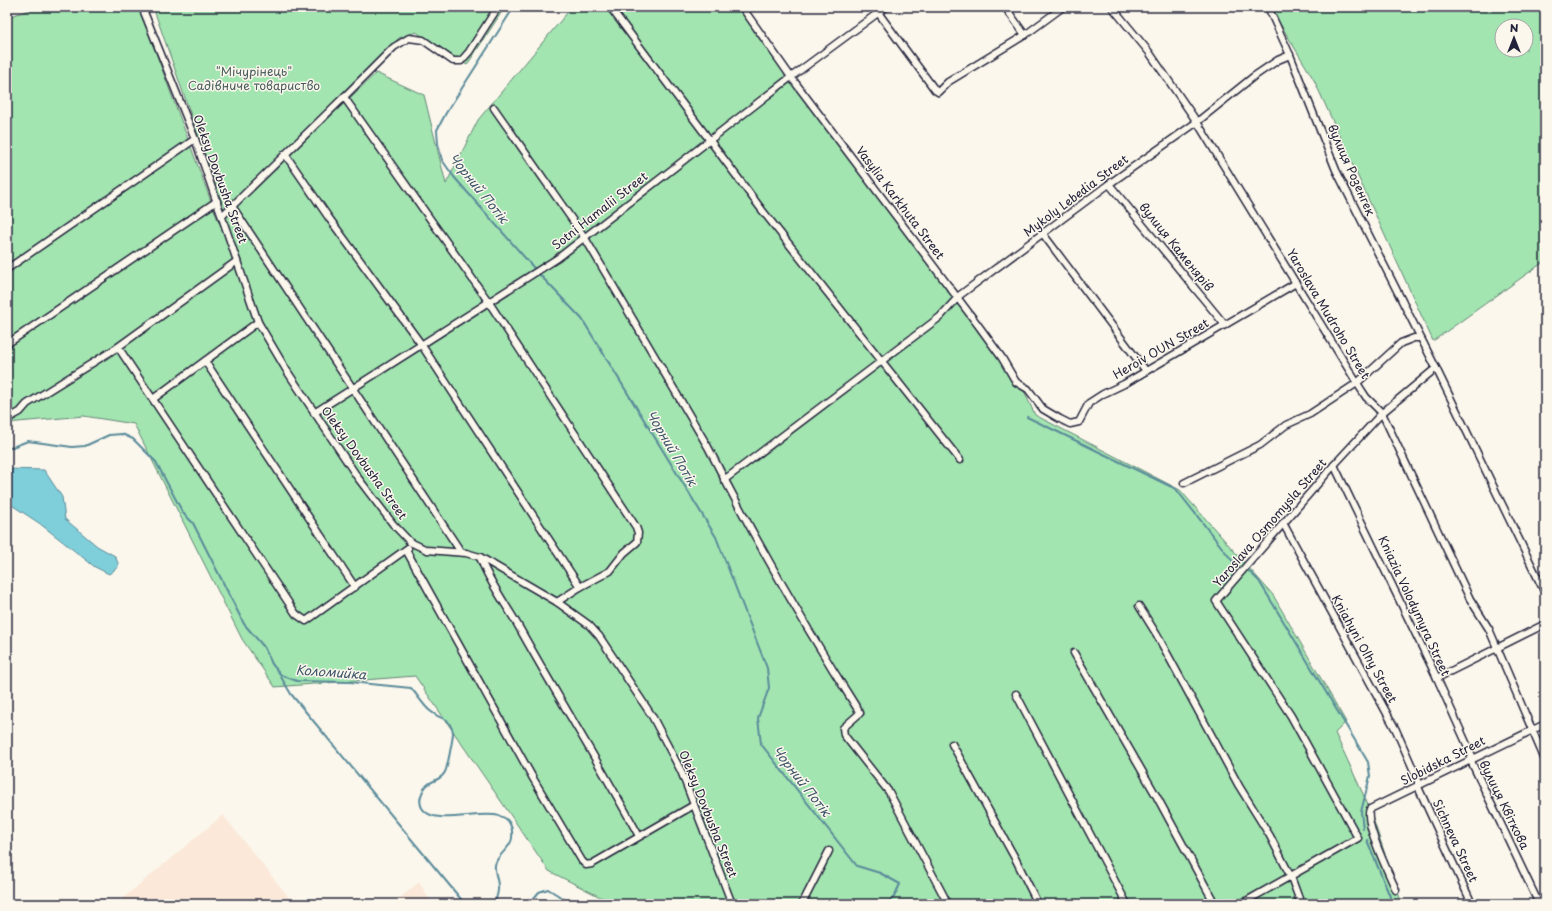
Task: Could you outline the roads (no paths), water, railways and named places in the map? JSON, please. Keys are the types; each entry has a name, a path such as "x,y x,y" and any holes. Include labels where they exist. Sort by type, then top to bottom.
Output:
{"street":[{"name":"Oleksy Dovbusha Street","path":"142,7 195,139 258,322 268,342 314,413 358,478 393,524 413,544 434,552 461,552 480,557 557,602 589,625 603,640 665,740 684,778 732,904"},
{"path":"222,216 394,47 409,38 423,40 453,61 464,59 498,7"},
{"path":"610,7 762,210 960,460"},
{"name":"Vasylia Karkhuta Street","path":"742,7 791,77 805,92 999,354 1016,382 1028,389 1043,409"},
{"path":"874,7 934,90 938,92 948,82 1025,35 1063,7"},
{"name":"Sotni Hamalii Street","path":"314,413 541,268 585,238 791,77 886,7"},
{"path":"1005,7 1025,35"},
{"name":"Yaroslava Mudroho Street","path":"1112,7 1149,52 1197,122 1356,383 1366,397 1382,414 1470,599 1489,629 1496,649 1545,760"},
{"name":"вулиця Розенгек","path":"1268,7 1290,55 1336,170 1436,368 1545,593"},
{"name":"Mykoly Lebedia Street","path":"724,480 881,360 940,317 957,298 1109,184 1197,122 1253,77 1278,60 1290,55"},
{"path":"344,97 488,301 591,457 638,533 637,542 624,553 610,571 580,587 557,602"},
{"path":"494,108 585,238 708,447 724,480 825,659 860,713 843,728 844,735 889,792 948,904"},
{"path":"7,269 195,139"},
{"path":"285,154 329,218 421,344 580,587"},
{"name":"вулиця Каменярів","path":"1109,184 1225,325"},
{"path":"7,344 217,201"},
{"path":"232,206 461,552"},
{"path":"1043,234 1146,370"},
{"path":"7,420 34,400 118,347 237,261"},
{"name":"Heroiv OUN Street","path":"1043,409 1066,423 1075,423 1081,420 1091,402 1296,283"},
{"path":"153,399 258,322"},
{"path":"1184,483 1260,445 1286,425 1310,414 1356,383 1401,343 1414,338 1420,338"},
{"path":"118,347 296,614 306,621 413,544"},
{"path":"205,361 355,587"},
{"name":"Yaroslava Osmomysla Street","path":"1290,877 1358,838 1291,716 1216,601 1334,465 1382,414 1436,368"},
{"name":"Kniazia Volodymyra Street","path":"1334,465 1437,678 1471,759"},
{"name":"Kniahyni Olhy Street","path":"1283,523 1396,730 1418,780 1418,787"},
{"path":"406,550 534,780 582,861 586,865 592,864 694,804"},
{"path":"480,557 491,580 558,698 616,794 639,836"},
{"path":"1139,606 1157,635 1239,786 1270,836 1301,904"},
{"path":"1437,678 1545,624"},
{"path":"1074,653 1161,804 1215,904"},
{"path":"1016,694 1127,904"},
{"name":"Slobidska Street","path":"1396,890 1372,830 1368,816 1372,808 1418,787 1531,729 1545,724"},
{"path":"952,744 1016,860 1038,904"},
{"name":"вулиця Квіткова","path":"1471,759 1539,904"},
{"name":"Sichneva Street","path":"1418,787 1472,904"},
{"path":"802,904 829,851"},
{"path":"1241,904 1290,877"}],"water":[{"path":"7,469 44,470 62,497 65,519 97,546 115,556 118,567 109,574 95,567 39,523 7,502"}],"waterway":[{"name":"Чорний Потік","path":"514,7 446,113 437,130 438,144 442,160 454,177 540,275 582,319 716,537 767,668 769,688 758,718 761,744 857,866 880,873 900,884 894,897 887,904"},
{"path":"1027,417 1176,489 1238,568"},
{"name":"Коломийка","path":"7,449 28,441 72,447 85,446 109,435 122,434 133,439 156,462 183,513 193,523 244,624 264,647 272,664 281,675 297,681 350,682 411,688 430,711 447,720 453,733 446,770 440,778 426,786 420,802 422,808 431,815 444,817 490,815 502,817 510,824 512,838 511,842 498,858 495,865 498,888 494,904"},
{"path":"1249,571 1259,581 1368,762 1370,776 1361,812 1363,829"},
{"path":"281,677 291,694 465,904"},
{"path":"1367,840 1393,904"},
{"name":"Коломийка","path":"529,904 539,892 548,889 572,904"}],"park label":[{"name":"\"Мічурінець\" Садівниче товариство","path":"254,79"}]}
